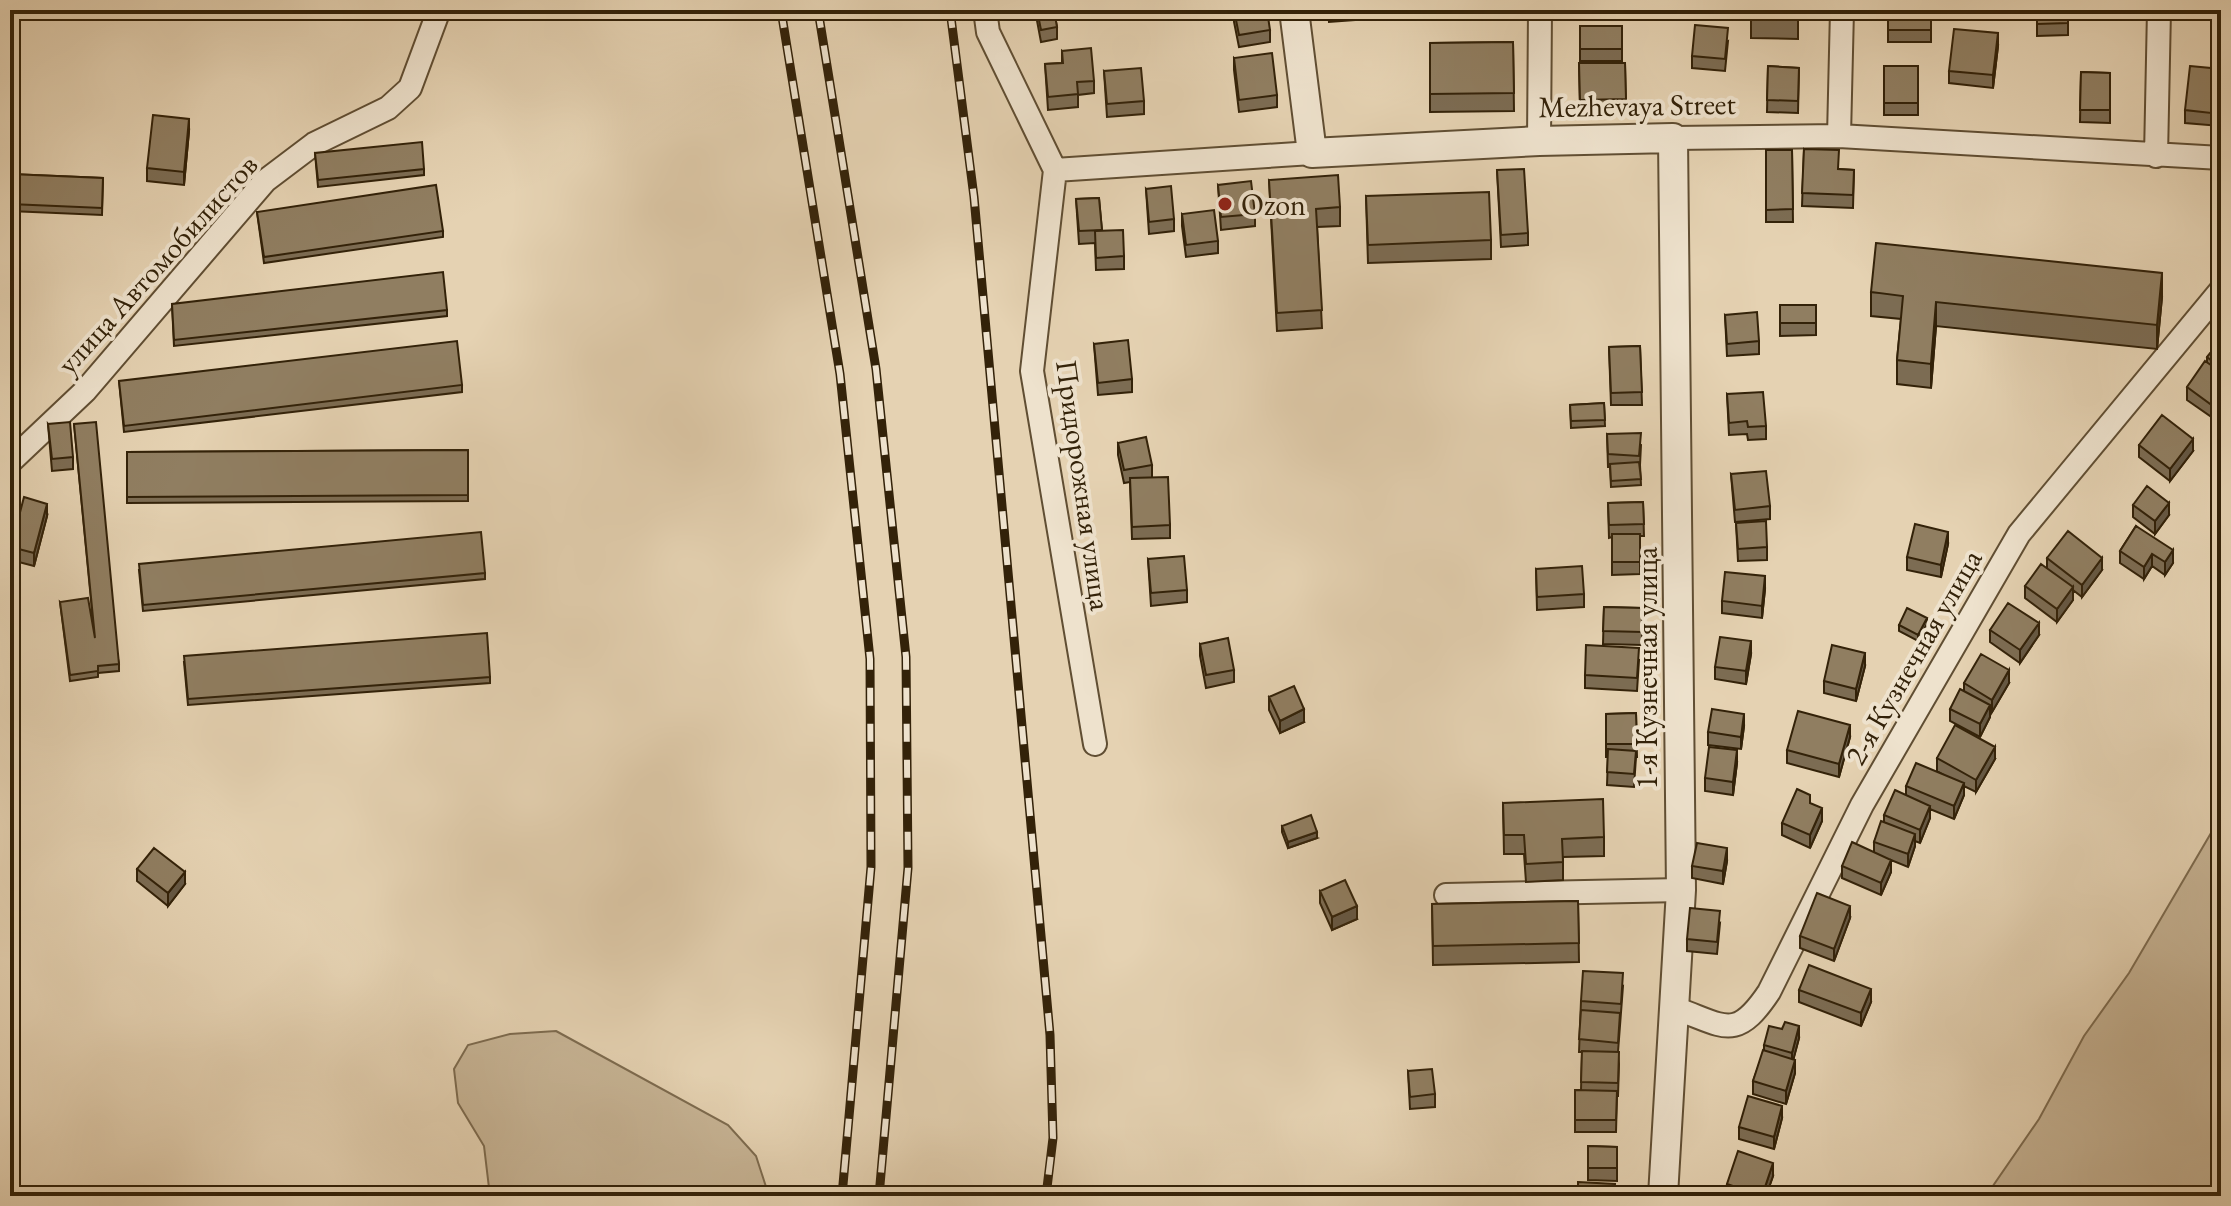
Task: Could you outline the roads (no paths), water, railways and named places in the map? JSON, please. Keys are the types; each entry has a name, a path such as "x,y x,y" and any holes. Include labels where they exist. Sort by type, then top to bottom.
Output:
{"street":[{"name":"улица Автомобилистов","path":"10,462 85,391 265,181 314,144 388,108 410,88 439,10"},
{"path":"985,10 988,32 1055,170"},
{"path":"1294,10 1312,153"},
{"path":"1539,141 1540,10"},
{"path":"1839,136 1842,10"},
{"path":"2156,156 2159,10"},
{"name":"Mezhevaya Street","path":"1055,170 1539,141 1839,136 2221,158"},
{"name":"1-я Кузнечная улица","path":"1663,1196 1681,890 1673,138"},
{"name":"Придорожная улица","path":"1055,170 1032,371 1095,744"},
{"name":"2-я Кузнечная улица","path":"1674,1008 1727,1026 1740,1025 1753,1016 1769,992 1862,805 2019,534 2221,290"},
{"path":"1446,895 1681,890"}],"railway":[{"path":"781,10 840,374 870,659 871,867 842,1196"},
{"path":"818,10 876,369 906,657 908,868 879,1196"},
{"path":"950,10 974,197 1050,1035 1053,1138 1046,1196"}],"place":[{"name":"Ozon","path":"1225,204"}]}
